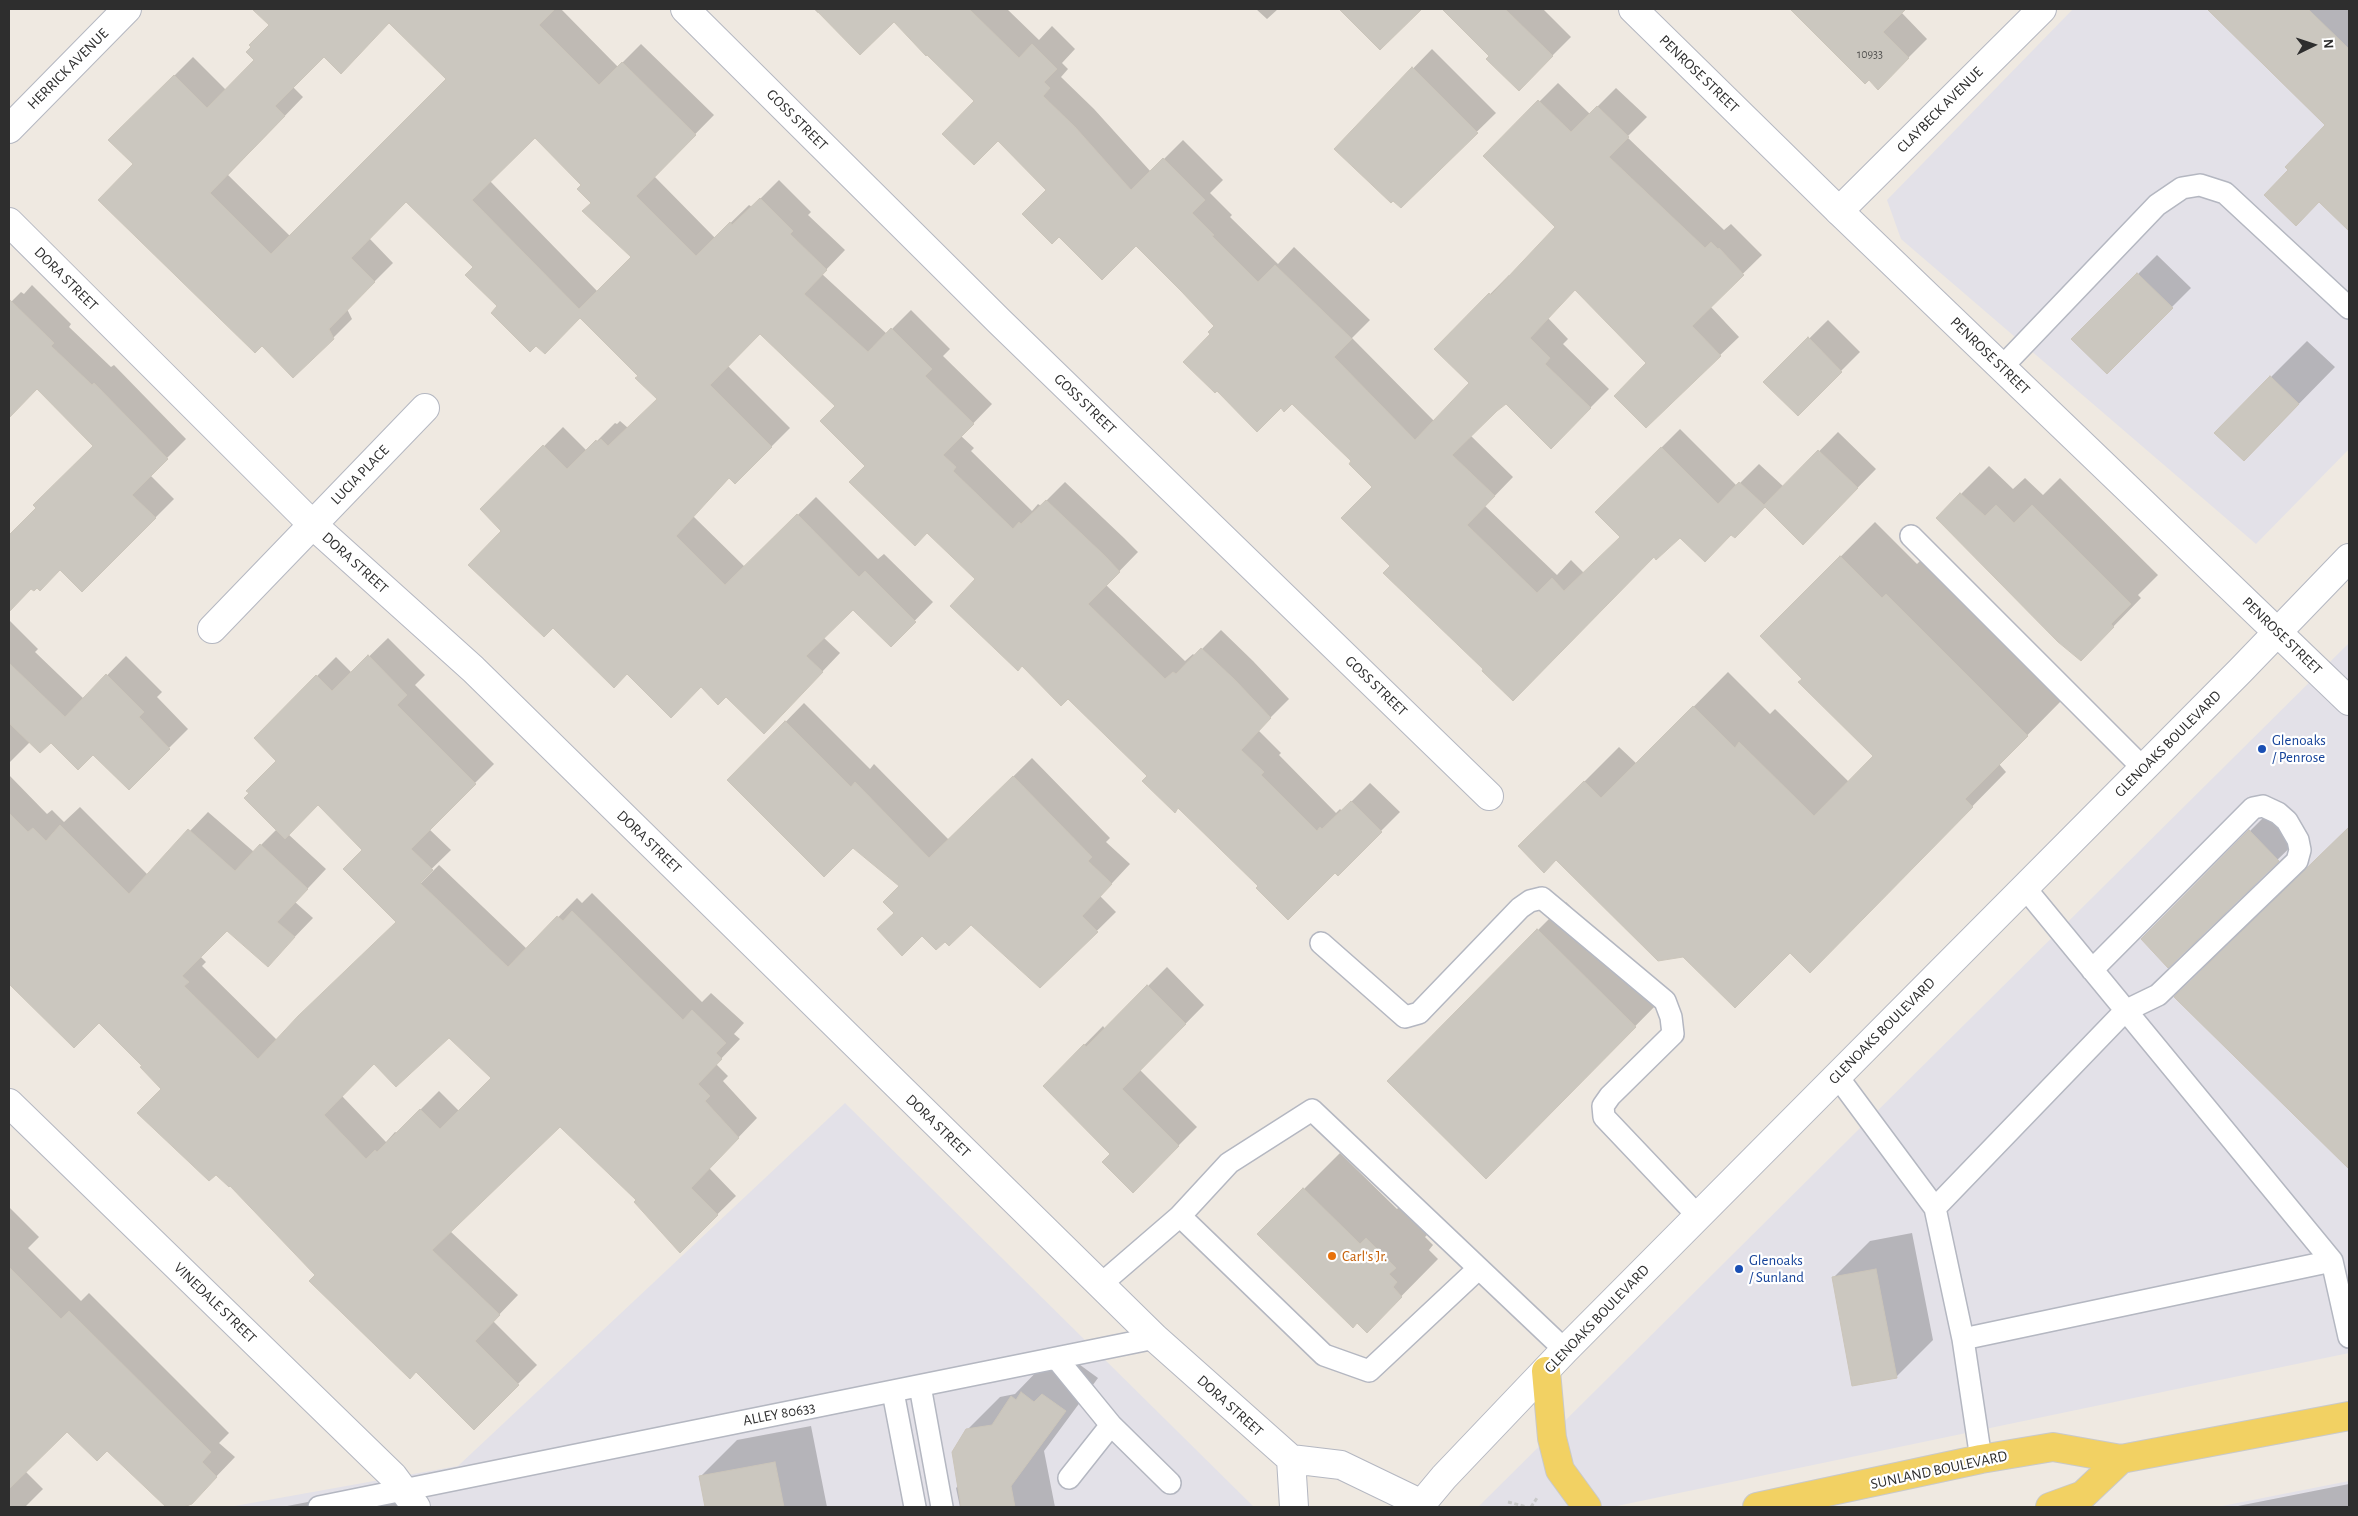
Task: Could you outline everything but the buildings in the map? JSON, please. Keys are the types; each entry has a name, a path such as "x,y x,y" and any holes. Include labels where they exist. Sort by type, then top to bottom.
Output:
{"main road":[{"path":"1546,1371 1552,1438 1560,1470 1587,1507"},
{"name":"SUNLAND BOULEVARD","path":"1757,1507 1981,1460 2053,1448 2121,1459 2349,1416"},
{"path":"2050,1507 2083,1495 2121,1459"}],"street":[{"name":"HERRICK AVENUE","path":"9,129 127,9"},
{"name":"GOSS STREET","path":"685,9 1014,334 1489,796"},
{"name":"PENROSE STREET","path":"1633,9 1838,211 2349,701"},
{"name":"CLAYBECK AVENUE","path":"1838,211 2042,9"},
{"name":"DORA STREET","path":"9,222 313,525 473,669 1154,1338 1291,1460"},
{"name":"LUCIA PLACE","path":"212,629 425,408"},
{"name":"GLENOAKS BOULEVARD","path":"1420,1506 1444,1477 1565,1350 2279,632 2349,558"},
{"name":"VINEDALE STREET","path":"9,1103 393,1476 410,1499"},
{"path":"1294,1507 1291,1460 1341,1465 1420,1506"}],"lane":[{"path":"2002,367 2156,205 2182,188 2200,185 2225,193 2349,308"},
{"path":"1911,536 2143,768"},
{"path":"1935,1208 2125,1011 2158,995 2297,861 2300,850 2298,840 2287,821 2278,813 2262,806 2253,808 2092,970"},
{"path":"2025,888 2332,1260 2349,1337"},
{"path":"1321,943 1405,1018 1419,1013 1520,908 1530,901 1542,898 1664,1002 1671,1016 1673,1034 1610,1096 1603,1106 1604,1117 1698,1216"},
{"path":"1837,1076 1935,1208 1963,1339 1981,1460"},
{"path":"1100,1284 1180,1216 1229,1163 1312,1110 1565,1350"},
{"path":"1180,1216 1324,1355 1369,1371 1478,1269"},
{"path":"1963,1339 2332,1260"},
{"name":"ALLEY 80633","path":"319,1507 410,1499 920,1386 1154,1338"},
{"path":"1057,1359 1111,1425 1170,1484"},
{"path":"920,1386 942,1507"},
{"path":"893,1392 915,1507"},
{"path":"1069,1478 1111,1425"}],"path":[{"path":"1508,1502 1527,1507"}],"shaded area":[{"path":"2073,9 2349,9 2349,449 2256,544 1901,239 1887,200"},
{"path":"2349,643 2349,1353 1612,1507 1478,1507"},
{"path":"845,1103 1254,1507 229,1507 458,1466"},
{"path":"2349,1481 2349,1507 2217,1507"}],"place":[{"name":"Glenoaks / Penrose","path":"2262,749"},
{"name":"Carl's Jr.","path":"1332,1256"},
{"name":"Glenoaks / Sunland","path":"1739,1269"}]}
